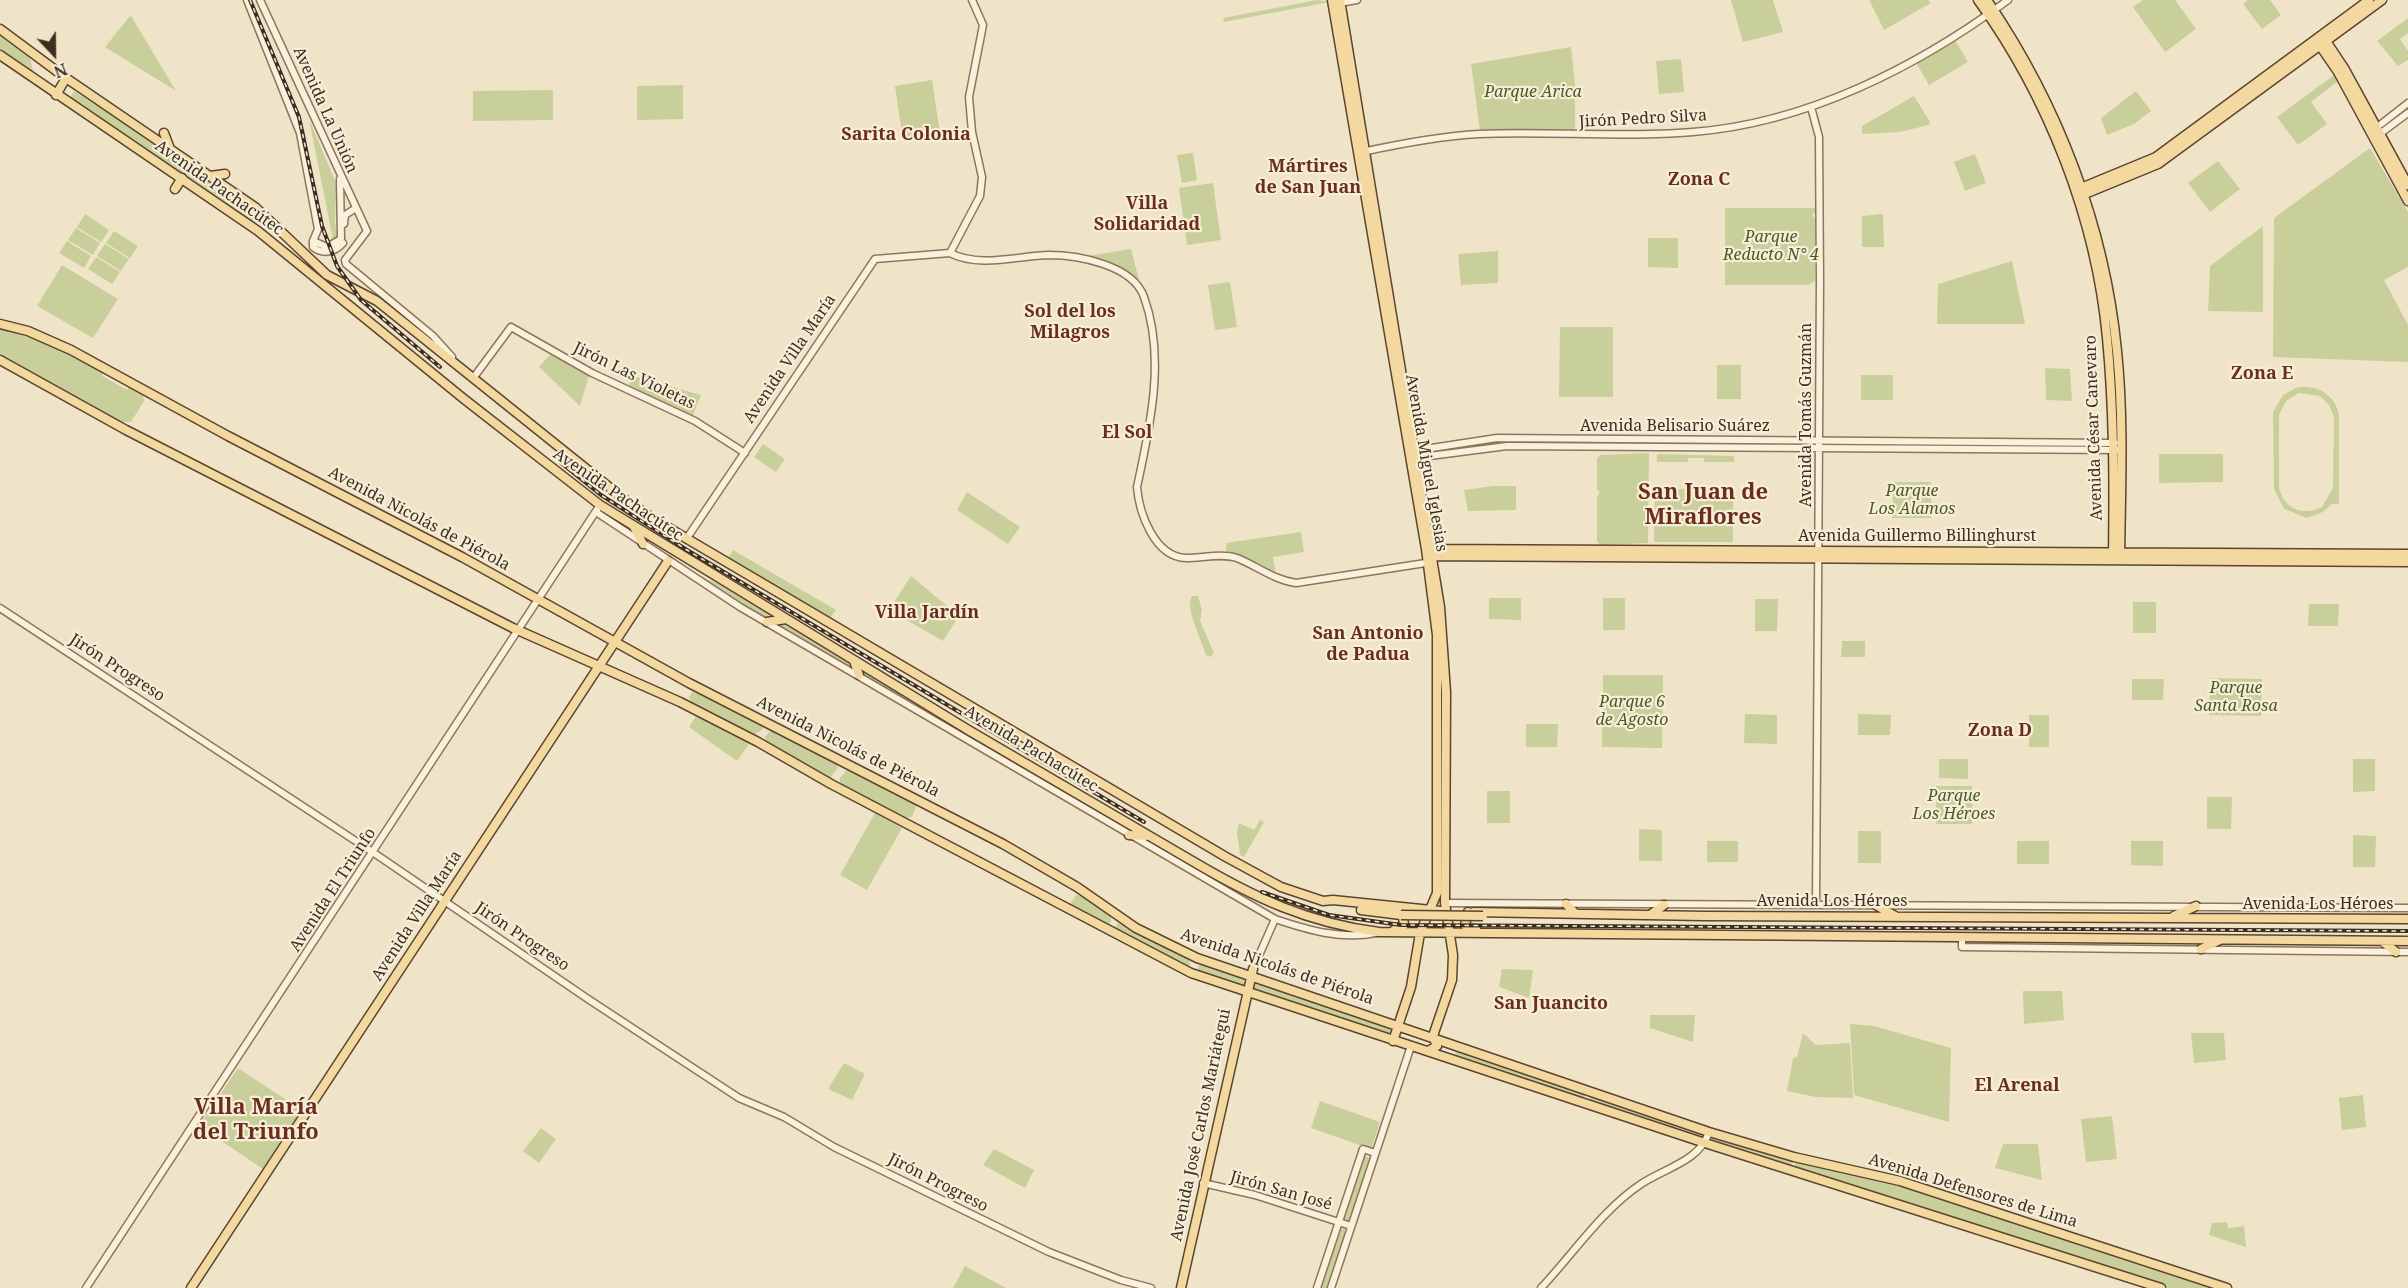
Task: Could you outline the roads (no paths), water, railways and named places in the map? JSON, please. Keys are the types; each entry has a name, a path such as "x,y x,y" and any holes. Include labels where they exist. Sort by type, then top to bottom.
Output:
{"main road":[{"name":"Avenida César Canevaro","path":"1978,0 1991,12 2032,73 2057,123 2100,254 2113,317 2119,365 2116,556"},
{"name":"Avenida César Canevaro","path":"1988,0 1991,12"},
{"path":"2321,41 2369,0"},
{"path":"2079,193 2158,164 2321,41 2382,0"},
{"name":"Avenida Miguel Iglesias","path":"1336,2 1430,556 1445,669 1441,866 1451,933 1452,980 1433,1036 1437,1046 1428,1051"},
{"name":"Avenida Pachacútec","path":"0,29 66,78 260,210 327,275 377,302 459,365 624,499 1262,877 1281,887 1323,901 1377,913 1401,911"},
{"path":"2321,41 2408,185"},
{"name":"Avenida Pachacútec","path":"0,55 258,231 598,508 634,527 1150,837 1260,899"},
{"path":"56,94 66,78"},
{"path":"164,133 170,149"},
{"path":"2377,133 2408,201"},
{"path":"114,147 119,138"},
{"path":"210,176 225,174"},
{"path":"175,189 182,178"},
{"name":"Avenida Nicolás de Piérola","path":"0,324 28,331 71,350 615,642 1003,844 1077,887 1116,916 1157,940 1197,958 1251,973 1709,1132"},
{"name":"Avenida Nicolás de Piérola","path":"0,360 126,430 518,631 680,702 758,742 831,784 1191,973 1705,1143"},
{"path":"634,527 643,544"},
{"name":"Avenida Guillermo Billinghurst","path":"1430,556 1818,554 2408,561"},
{"name":"Avenida Guillermo Billinghurst","path":"2116,556 2408,554"},
{"name":"Avenida Villa María","path":"191,1288 668,561"},
{"path":"767,622 786,620"},
{"path":"854,660 860,675"},
{"path":"1128,835 1150,837"},
{"path":"1184,857 1190,870"},
{"name":"Avenida Miguel Iglesias","path":"1393,1041 1411,987 1421,933 1437,893 1441,866"},
{"name":"Avenida Los Héroes","path":"1260,899 1310,919 1381,932 1962,942 2223,939 2408,941"},
{"path":"1566,904 1575,913"},
{"path":"1650,915 1664,904"},
{"path":"1876,905 1896,916"},
{"path":"2173,917 2196,906"},
{"path":"1381,932 1403,926 1401,911 1483,916 1604,915"},
{"name":"Avenida Los Héroes","path":"1401,911 1604,915 2408,919"},
{"path":"1421,933 1425,929 1445,927 1446,911"},
{"path":"1468,912 1465,922 1467,928 1492,929 1499,933"},
{"path":"2201,949 2223,939"},
{"path":"2382,941 2396,952"},
{"name":"Avenida José Carlos Mariátegui","path":"1181,1288 1251,973"},
{"path":"1408,1045 1402,1035 1409,1028"},
{"path":"1448,1059 1446,1049 1453,1043"},
{"name":"Avenida Defensores de Lima","path":"1709,1132 1797,1158 1900,1181 2227,1288"},
{"name":"Avenida Defensores de Lima","path":"1705,1143 2161,1288"}],"street":[{"name":"Avenida La Unión","path":"247,0 300,133 318,229 313,241 327,247 340,241 344,193 339,172 260,0"},
{"path":"972,0 983,25 969,97 972,132 982,177 980,196 950,253 965,261 1076,256 1124,275 1144,296 1153,332 1156,376 1137,487 1139,507 1158,542 1177,556 1235,558 1284,581 1296,583 1430,556"},
{"path":"1336,2 1357,0"},
{"name":"Jirón Pedro Silva","path":"1362,152 1478,134 1608,136 1693,132 1755,121 1811,106 1897,70 1956,37 2008,0"},
{"path":"2377,133 2408,103"},
{"name":"Avenida Tomás Guzmán","path":"1811,106 1819,136 1820,445 1816,904"},
{"path":"2377,133 2408,113"},
{"name":"Avenida La Unión","path":"344,193 356,208 367,231 345,262"},
{"path":"313,241 313,247 321,252 339,247 345,239 344,216 356,208"},
{"name":"Avenida Villa María","path":"687,538 875,259 950,253"},
{"name":"Avenida Pachacútec","path":"345,262 433,336 459,365"},
{"name":"Jirón Las Violetas","path":"474,377 511,327 592,373 695,421 745,453"},
{"name":"Avenida Belisario Suárez","path":"1413,455 1507,446 2117,446"},
{"name":"Avenida Pachacútec","path":"598,508 668,561 767,622 1275,919"},
{"name":"Avenida El Triunfo","path":"86,1288 374,853 598,508"},
{"name":"Jirón Progreso","path":"0,608 374,853 739,1098 1049,1252 1121,1280 1151,1288"},
{"name":"Avenida Los Héroes","path":"1446,911 1566,904 2408,908"},
{"path":"1251,973 1275,919"},
{"name":"Avenida Los Héroes","path":"1275,919 1333,934 1359,936 1381,932"},
{"name":"Avenida Los Héroes","path":"1962,942 2408,952"},
{"path":"1331,1288 1408,1045"},
{"path":"1541,1288 1627,1196 1640,1184 1700,1151 1709,1132"},
{"path":"1317,1288 1363,1149 1375,1153"},
{"name":"Jirón San José","path":"1203,1183 1255,1195 1351,1226"}],"railway":[{"path":"250,0 299,117 322,226 337,266 361,300 440,367"},
{"path":"560,462 601,495 687,550 1144,822"},
{"path":"1262,892 1329,915 1401,925 2408,931"}],"district":[{"name":"Sarita Colonia","path":"906,135"},
{"name":"Mártires de San Juan","path":"1308,177"},
{"name":"Zona C","path":"1699,180"},
{"name":"Villa Solidaridad","path":"1147,214"},
{"name":"Sol del los Milagros","path":"1070,322"},
{"name":"Zona E","path":"2262,374"},
{"name":"El Sol","path":"1127,433"},
{"name":"San Juan de Miraflores","path":"1703,506"},
{"name":"Villa Jardín","path":"927,613"},
{"name":"San Antonio de Padua","path":"1368,644"},
{"name":"Zona D","path":"2000,731"},
{"name":"San Juancito","path":"1551,1004"},
{"name":"El Arenal","path":"2017,1086"},
{"name":"Villa María del Triunfo","path":"256,1120"}],"park label":[{"name":"Parque Arica","path":"1533,92"},
{"name":"Parque Reducto N° 4","path":"1771,246"},
{"name":"Parque Los Alamos","path":"1912,500"},
{"name":"Parque Santa Rosa","path":"2236,697"},
{"name":"Parque 6 de Agosto","path":"1632,711"},
{"name":"Parque Los Héroes","path":"1954,805"}]}
